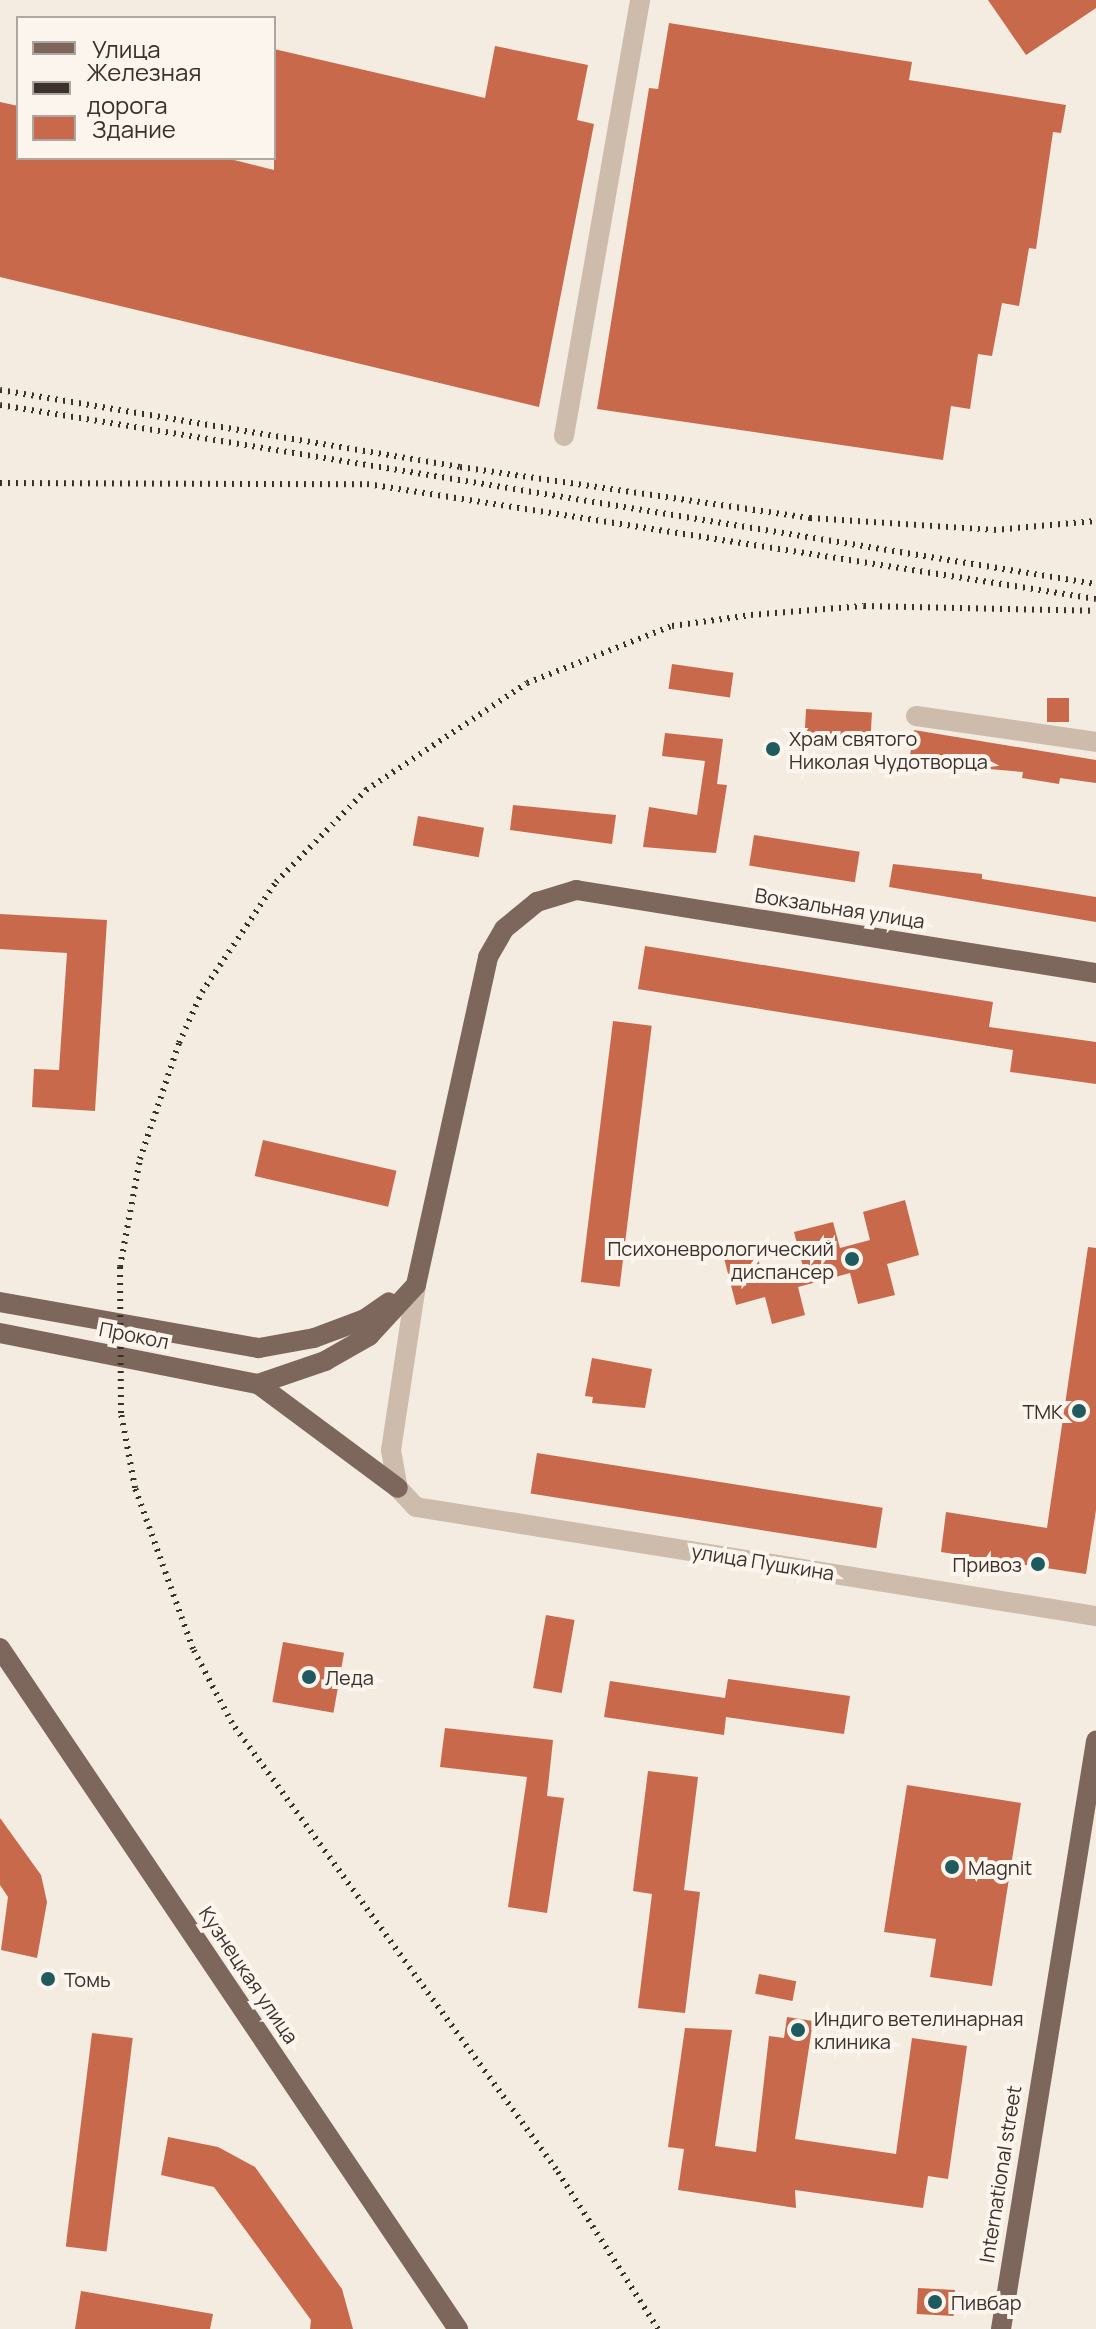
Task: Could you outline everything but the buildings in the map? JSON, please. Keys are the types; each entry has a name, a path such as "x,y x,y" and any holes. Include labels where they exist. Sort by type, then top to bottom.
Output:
{"main road":[{"name":"Вокзальная улица","path":"416,1285 488,957 519,914 537,902 576,890 1096,973"},
{"path":"0,1302 259,1348 314,1338 365,1319 416,1285"},
{"path":"258,1384 325,1361 369,1336 416,1285"},
{"name":"Прокол","path":"0,1333 258,1384"},
{"path":"258,1384 398,1488"},
{"name":"Кузнецкая улица","path":"0,1648 458,2329"},
{"name":"International street","path":"1001,2329 1096,1741"}],"street":[{"path":"564,436 640,0"},
{"path":"916,716 1096,742"},
{"path":"398,1488 391,1450 416,1285"},
{"name":"улица Пушкина","path":"398,1488 416,1507 430,1510 1096,1616"}],"railway":[{"path":"0,390 460,467 810,518 994,530 1096,521"},
{"path":"0,405 1096,584"},
{"path":"0,483 367,484 1096,599"},
{"path":"658,2329 556,2169 232,1723 193,1649 135,1488 121,1413 120,1267 140,1159 179,1043 202,992 276,882 366,790 527,683 672,626 751,615 864,606 1096,611"}],"place":[{"name":"Храм святого Николая Чудотворца","path":"773,749"},
{"name":"Психоневрологический диспансер","path":"852,1259"},
{"name":"ТМК","path":"1079,1411"},
{"name":"Привоз","path":"1038,1564"},
{"name":"Леда","path":"309,1677"},
{"name":"Magnit","path":"952,1867"},
{"name":"Томь","path":"48,1979"},
{"name":"Индиго ветелинарная клиника","path":"798,2030"},
{"name":"Пивбар","path":"935,2302"}]}
